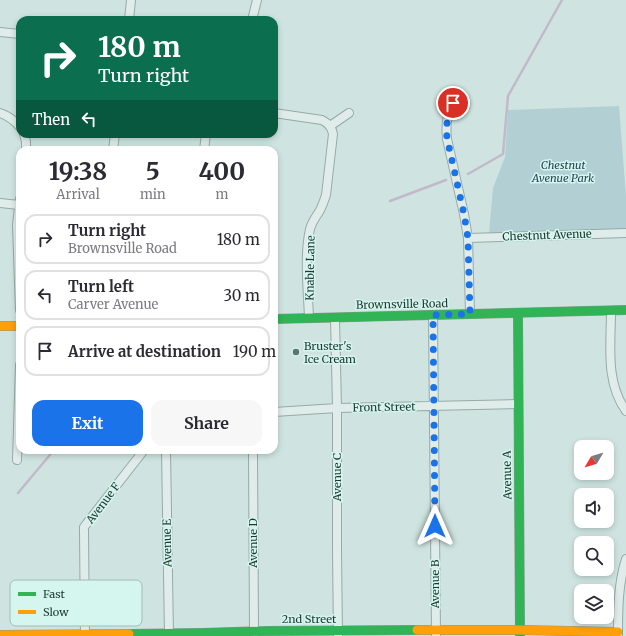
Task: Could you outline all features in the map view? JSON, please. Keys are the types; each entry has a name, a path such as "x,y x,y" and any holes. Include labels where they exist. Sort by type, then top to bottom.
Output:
{"street":[{"path":"129,16 131,0"},
{"path":"253,16 257,0"},
{"path":"0,32 16,34"},
{"path":"458,95 449,111 446,130 468,238 470,314"},
{"path":"0,113 16,122"},
{"path":"278,114 322,120 330,126 349,113"},
{"name":"Knable Lane","path":"309,318 308,241 311,227 324,203 326,195 333,134 330,126"},
{"path":"0,203 16,202"},
{"name":"Chestnut Avenue","path":"468,238 626,233"},
{"name":"Brownsville Road","path":"278,319 626,310"},
{"path":"611,311 610,367 617,397 626,411"},
{"name":"Avenue A","path":"518,313 520,633"},
{"name":"Avenue B","path":"433,315 436,634"},
{"name":"Avenue C","path":"335,318 338,634"},
{"path":"0,326 16,326"},
{"name":"Front Street","path":"278,412 337,408 518,404"},
{"path":"17,454 17,460"},
{"name":"Avenue F","path":"84,580 84,527 141,454"},
{"name":"Avenue E","path":"166,454 169,634"},
{"name":"Avenue D","path":"253,454 254,634"},
{"path":"618,634 619,587 623,566 626,559"},
{"name":"2nd Street","path":"0,635 338,634 402,630 436,634 618,634"}],"green space":[{"name":"Chestnut Avenue Park","path":"619,106 626,196 626,230 489,233 493,188 505,157 508,110"}],"waterway":[{"path":"468,174 503,154 508,96 562,0"},
{"path":"390,201 446,180"},
{"path":"18,493 51,454"}],"traffic: fast":[{"path":"278,319 626,310"},
{"path":"518,313 520,636"},
{"path":"129,634 417,630"}],"traffic: slow":[{"path":"0,326 16,326"},
{"path":"417,630 618,632"},
{"path":"0,635 129,634"}],"place":[{"name":"Bruster's Ice Cream","path":"296,352"}],"route":[{"path":"435,526 433,315 470,314 468,238 446,130 449,111 453,103"}]}
